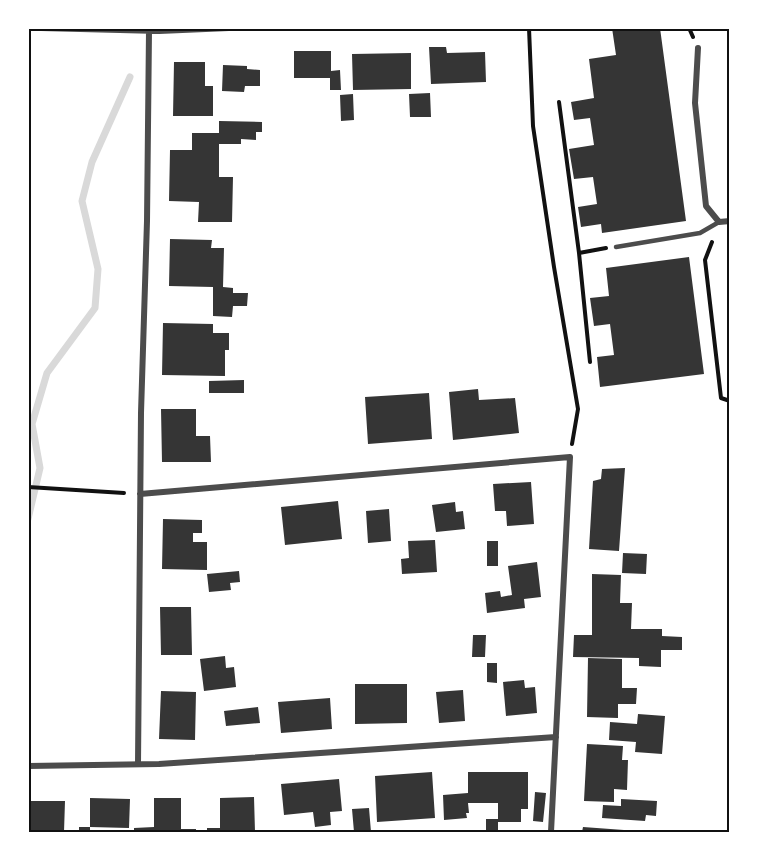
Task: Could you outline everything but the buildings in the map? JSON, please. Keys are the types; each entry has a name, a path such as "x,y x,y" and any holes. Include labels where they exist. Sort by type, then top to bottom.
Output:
{"street":[{"path":"41,28 150,31 229,28"},
{"path":"138,765 141,413 150,31"},
{"path":"698,48 695,103 706,206 720,222 729,221"},
{"path":"140,494 570,457 551,832"},
{"path":"28,766 138,765 556,737"}],"lane":[{"path":"616,247 700,233 720,222"}],"path":[{"path":"530,28 533,126 578,409 570,457"},
{"path":"559,102 579,253 590,362"},
{"path":"712,242 705,260 721,398 729,401"},
{"path":"579,253 616,247"},
{"path":"31,487 124,493"}],"waterway":[{"path":"28,519 40,468 32,424 47,373 95,308 98,269 82,201 92,162 130,77"}]}
